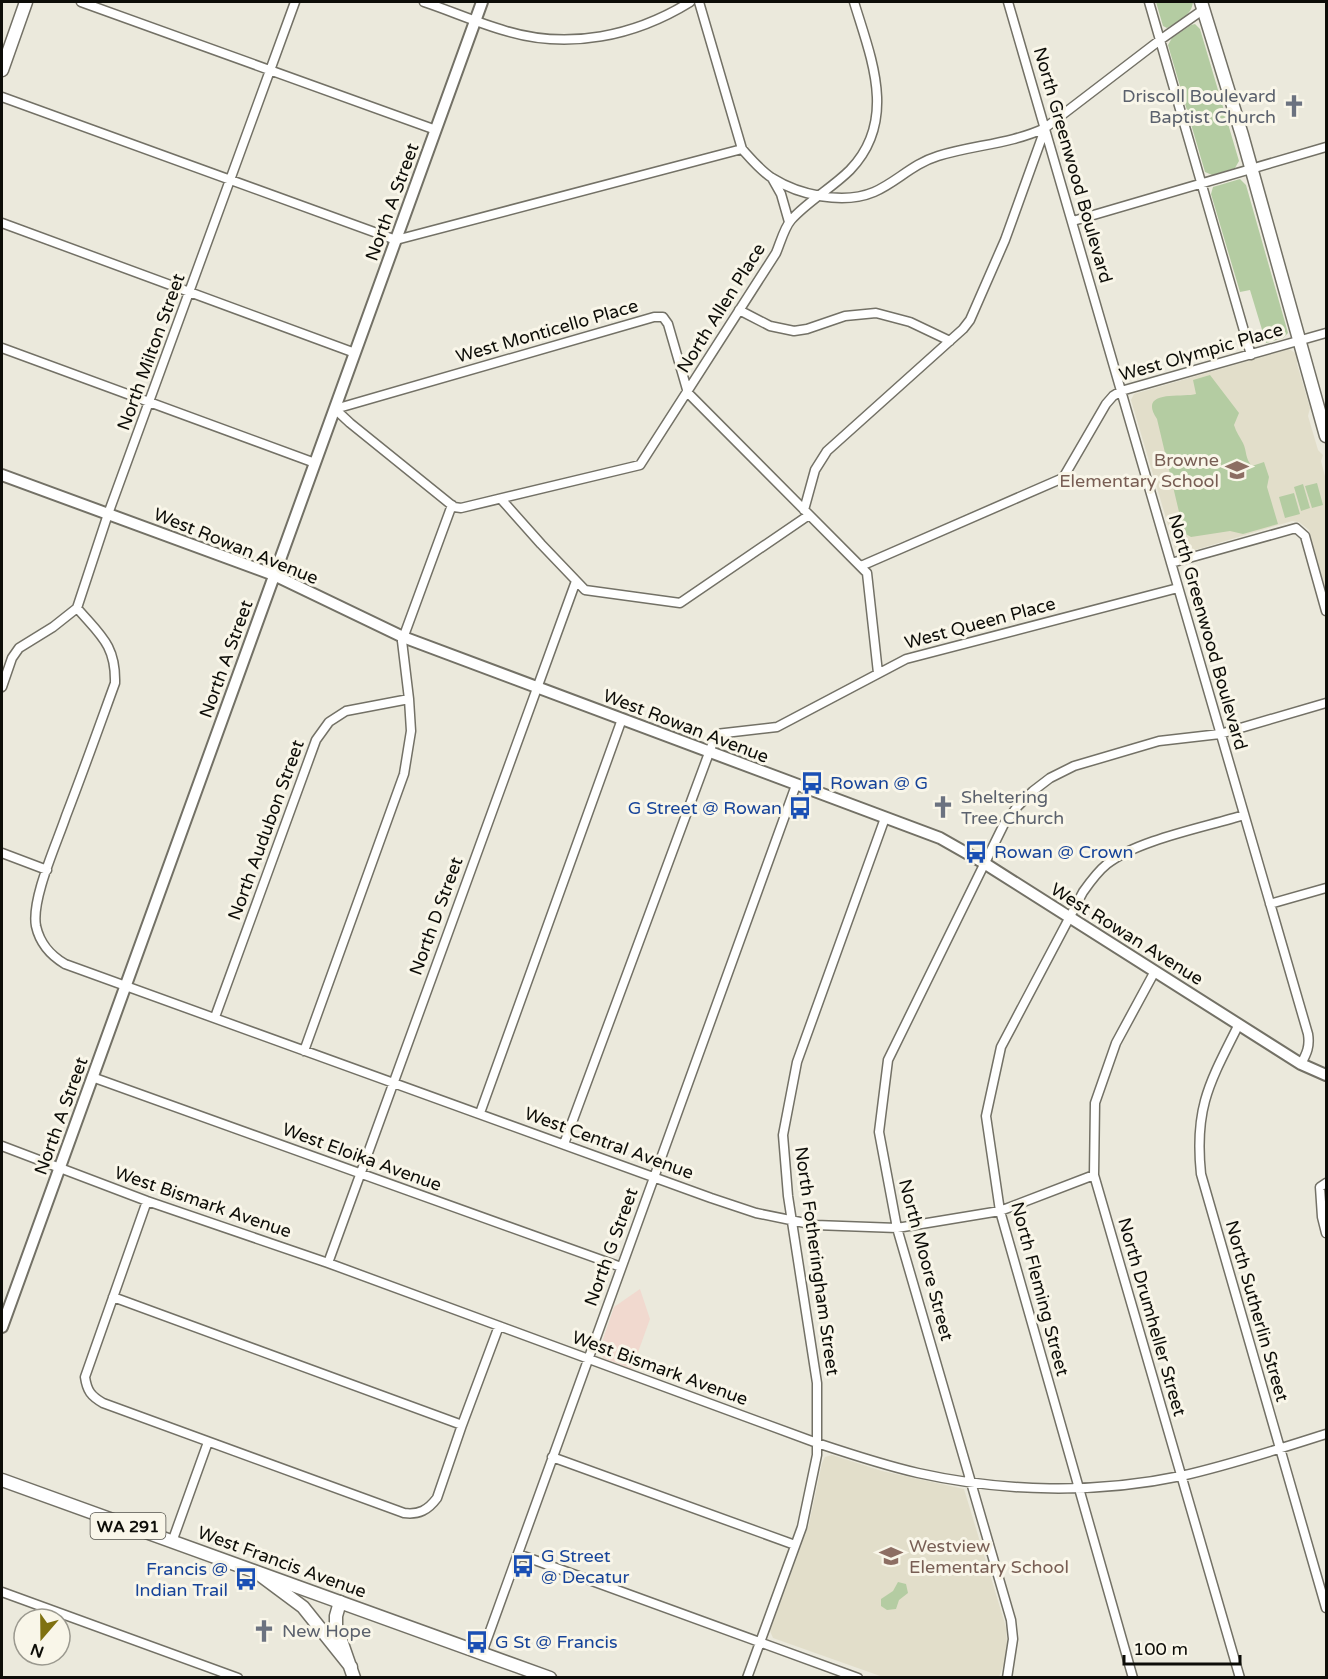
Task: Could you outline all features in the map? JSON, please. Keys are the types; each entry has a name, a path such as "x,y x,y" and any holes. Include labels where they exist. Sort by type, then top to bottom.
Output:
{"main road":[{"path":"2,70 26,2"},
{"path":"1202,5 1326,436"},
{"name":"West Francis Avenue","path":"2,1480 550,1677"},
{"path":"255,1570 303,1606 353,1672"},
{"path":"340,1602 336,1626 353,1672"}],"street":[{"path":"81,2 436,130"},
{"name":"North Milton Street","path":"77,608 108,514 295,2"},
{"path":"424,2 507,32 560,40 590,39 620,34 644,26 690,2"},
{"name":"North A Street","path":"2,1327 482,2"},
{"path":"699,2 742,149 771,178 781,194 789,222"},
{"name":"North Allen Place","path":"453,506 461,508 640,465 776,253 789,222 850,169 869,142 878,109 876,75 854,2"},
{"name":"North Greenwood Boulevard","path":"1008,2 1308,1034 1307,1052 1301,1064"},
{"path":"1149,2 1251,355"},
{"path":"771,178 791,187 820,195 856,197 875,192 912,167 940,155 1028,136 1045,128 1202,5"},
{"path":"2,97 396,240 742,149"},
{"path":"501,499 541,544 588,591 682,602 806,513 815,470 827,451 963,329 979,300 1005,240 1045,128"},
{"path":"1073,221 1326,147"},
{"path":"2,223 355,353"},
{"path":"739,310 771,326 794,332 845,315 876,313 910,322 950,341"},
{"name":"West Monticello Place","path":"335,409 659,316 663,317 669,324 688,393 861,566"},
{"name":"West Olympic Place","path":"861,566 1063,478 1106,404 1121,391 1326,333"},
{"path":"2,348 315,463"},
{"path":"304,1051 405,774 411,731 402,644 453,506 335,409"},
{"name":"West Rowan Avenue","path":"2,475 274,574 404,637 940,838 984,863 1301,1064 1326,1075"},
{"path":"1171,563 1293,527 1300,529 1305,536 1326,611"},
{"path":"861,566 869,576 878,673"},
{"name":"North D Street","path":"328,1263 576,581"},
{"name":"West Queen Place","path":"708,752 713,738 720,732 777,727 906,659 1178,588"},
{"path":"2,687 12,658 19,648 53,627 77,608"},
{"name":"West Central Avenue","path":"77,608 108,644 114,658 115,683 47,870 35,914 36,925 43,944 53,957 65,964 736,1206 793,1221 814,1225 897,1228 1000,1211 1094,1176"},
{"name":"North Audubon Street","path":"215,1017 316,740 329,722 346,711 409,699"},
{"name":"North Moore Street","path":"1007,1677 1013,1639 1011,1620 897,1228 879,1132 888,1060 1005,824 1017,807 1033,791 1050,778 1074,766 1159,741 1220,734 1326,703"},
{"path":"480,1113 622,719"},
{"path":"564,1144 708,752"},
{"name":"North G Street","path":"482,1653 796,785"},
{"name":"North Fleming Street","path":"1133,1677 1000,1211 986,1116 1001,1047 1070,917 1094,877 1108,863 1140,846 1244,816"},
{"name":"North Fotheringham Street","path":"747,1677 802,1527 817,1455 817,1383 788,1197 783,1135 797,1062 885,818"},
{"path":"2,854 47,870"},
{"path":"1270,904 1326,888"},
{"name":"North Drumheller Street","path":"1155,971 1116,1043 1095,1103 1094,1176 1240,1677"},
{"name":"North Sutherlin Street","path":"1239,1024 1210,1082 1203,1103 1199,1123 1201,1174 1326,1608"},
{"name":"West Eloika Avenue","path":"92,1077 621,1267"},
{"name":"West Bismark Avenue","path":"2,1146 147,1201 328,1263 817,1443 875,1462 971,1483 1079,1488 1181,1476 1326,1434"},
{"path":"1326,1183 1320,1187 1322,1217 1326,1233"},
{"path":"147,1201 88,1364 85,1377 86,1388 93,1397 103,1403 404,1513 414,1514 424,1511 431,1507 437,1498 499,1326"},
{"path":"113,1297 462,1425"},
{"path":"172,1542 208,1442"},
{"path":"552,1457 795,1545"},
{"path":"518,1554 858,1677"},
{"path":"2,1592 238,1677"}],"shaded area":[{"name":"Browne Elementary School","path":"1289,349 1297,354 1297,364 1310,408 1308,416 1318,450 1323,455 1321,461 1326,480 1326,591 1309,530 1299,522 1292,521 1185,553 1176,552 1131,400 1134,394"},
{"path":"640,1289 650,1319 632,1369 603,1358 600,1348 614,1307"},
{"name":"Westview Elementary School","path":"832,1455 882,1471 964,1489 1006,1627 1005,1661 999,1677 883,1677 773,1638 770,1631 809,1524 822,1463 825,1457"}],"green space":[{"path":"1156,2 1193,2 1190,11 1180,21 1167,28 1163,26"},
{"path":"1195,24 1200,29 1239,161 1235,168 1212,175 1205,172 1168,45 1172,38"},
{"path":"1240,179 1246,185 1288,333 1283,338 1266,343 1250,290 1240,292 1211,194 1213,187"},
{"path":"1210,375 1239,413 1234,425 1250,463 1252,466 1264,462 1269,477 1267,487 1278,524 1243,534 1230,531 1191,537 1184,533 1157,419 1152,409 1157,399 1196,394 1193,380"},
{"path":"1317,483 1323,505 1312,508 1305,486"},
{"path":"1303,484 1310,508 1301,511 1294,487"},
{"path":"1294,493 1300,514 1285,518 1279,497"},
{"path":"898,1582 906,1584 908,1593 899,1600 896,1609 887,1610 881,1606 881,1599 893,1591"}],"place":[{"name":"Driscoll Boulevard Baptist Church","path":"1294,106"},
{"name":"Browne Elementary School","path":"1237,470"},
{"name":"Rowan @ G","path":"812,783"},
{"name":"Sheltering Tree Church","path":"943,807"},
{"name":"G Street @ Rowan","path":"800,808"},
{"name":"Rowan @ Crown","path":"976,852"},
{"name":"Westview Elementary School","path":"891,1556"},
{"name":"G Street @ Decatur","path":"523,1566"},
{"name":"Francis @ Indian Trail","path":"246,1579"},
{"name":"New Hope","path":"264,1631"},
{"name":"G St @ Francis","path":"477,1642"}]}
